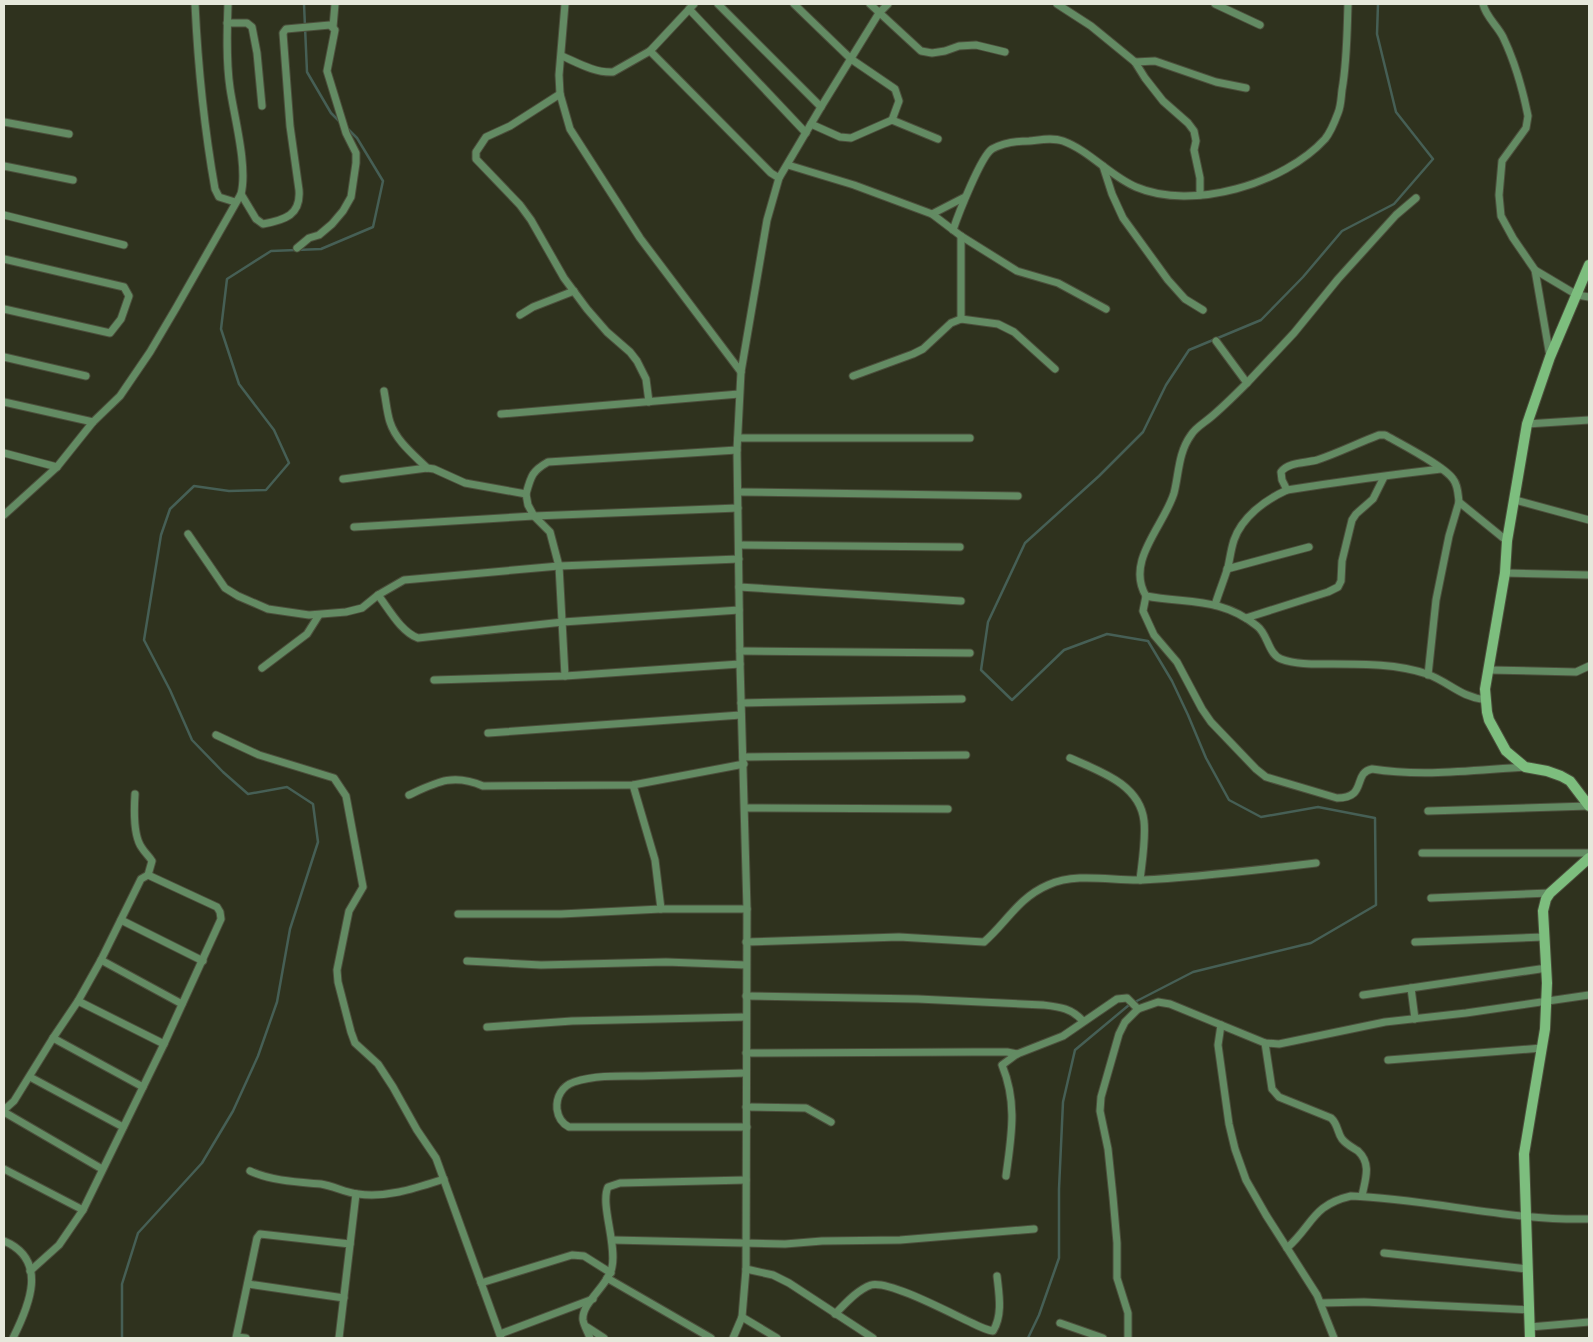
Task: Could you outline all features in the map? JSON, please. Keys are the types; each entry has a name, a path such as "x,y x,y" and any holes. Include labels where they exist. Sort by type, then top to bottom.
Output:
{"street":[{"path":"195,4 199,82 204,126 215,189 220,197 235,202"},
{"path":"4,515 57,467 93,422 120,396 150,352 224,226 240,194 243,184 230,86 228,4"},
{"path":"331,26 335,4"},
{"path":"565,4 560,94 570,129 640,238 742,372"},
{"path":"718,4 821,107"},
{"path":"794,4 851,59 895,89 899,100 892,120"},
{"path":"870,4 921,51 932,53 959,46 976,45 1005,52"},
{"path":"733,1338 742,1317 746,1269 747,1127 747,909 739,610 739,394 767,220 779,178 851,59 880,13 888,4"},
{"path":"1057,4 1090,26 1135,62 1163,101 1188,123 1194,131 1196,141 1194,150 1200,178 1200,195"},
{"path":"1215,4 1260,25"},
{"path":"953,230 965,198 990,150 1003,144 1019,141 1050,139 1062,141 1078,149 1136,187 1166,196 1200,195 1241,188 1274,176 1300,160 1326,138 1339,111 1346,64 1348,4"},
{"path":"1483,4 1485,11 1502,35 1507,46 1528,116 1526,128 1502,161 1498,195 1501,216 1534,270 1550,357"},
{"path":"562,56 591,69 613,72 650,51 692,7 806,133"},
{"path":"227,23 246,23 252,28 257,53 262,106"},
{"path":"240,194 256,219 264,224 282,220 292,214 297,206 300,199 290,126 283,36 286,30 331,26"},
{"path":"297,248 332,224 343,211 351,197 356,153 346,133 327,71 335,30 331,26"},
{"path":"650,51 771,173 779,178"},
{"path":"1135,62 1156,61 1216,82 1246,88"},
{"path":"560,94 510,126 486,137 476,152 476,159 520,205 574,291 608,332 637,361 646,380 649,402"},
{"path":"811,124 844,139 851,138 892,120 938,139"},
{"path":"4,122 69,134"},
{"path":"788,165 854,185 932,214 960,236 1017,270 1058,283 1106,309"},
{"path":"4,166 73,180"},
{"path":"1103,166 1112,194 1123,218 1168,280 1185,299 1204,310"},
{"path":"932,214 965,198"},
{"path":"1416,198 1396,215 1338,279 1294,333 1247,383 1191,434 1179,462 1174,494 1146,548 1142,563 1139,583 1146,596 1144,611 1154,635 1177,662 1211,722 1266,777 1337,798 1347,798 1354,795 1364,774 1367,770 1372,769 1411,774 1429,774 1525,767 1561,776 1573,785 1589,806"},
{"path":"4,215 124,245"},
{"path":"960,236 961,319"},
{"path":"4,259 124,287 129,296 128,304 110,333 4,308"},
{"path":"1525,767 1506,751 1489,720 1486,689 1505,574 1507,541 1527,424 1550,357 1589,265"},
{"path":"1534,270 1577,294 1589,297"},
{"path":"520,315 533,307 574,291"},
{"path":"853,376 918,352 951,323 961,319 998,324 1014,332 1055,369"},
{"path":"1216,341 1247,383"},
{"path":"4,356 86,376"},
{"path":"384,391 390,422 394,430 405,446 427,468"},
{"path":"501,414 739,394"},
{"path":"4,402 93,422"},
{"path":"1527,424 1589,420"},
{"path":"1287,490 1282,480 1281,472 1283,469 1316,460 1379,435 1385,435 1441,469 1452,478 1456,486 1459,502 1449,536 1436,600 1428,674"},
{"path":"738,438 970,438"},
{"path":"565,676 559,566 550,532 534,516 528,505 526,494 531,476 537,469 548,462 738,450"},
{"path":"4,455 57,467"},
{"path":"343,479 434,468 465,483 526,494"},
{"path":"1215,605 1227,570 1234,540 1244,521 1280,493 1287,490 1365,478 1441,469"},
{"path":"1246,618 1338,588 1341,581 1342,561 1352,520 1356,514 1370,503 1384,477"},
{"path":"739,492 1018,496"},
{"path":"1515,500 1589,520"},
{"path":"1459,502 1507,541"},
{"path":"354,527 534,516 738,508"},
{"path":"188,534 216,578 225,588 268,609 295,614 319,615 362,608 378,595 404,580 559,566 739,559"},
{"path":"739,545 960,547"},
{"path":"1227,570 1309,547"},
{"path":"1505,574 1589,575"},
{"path":"739,588 961,602"},
{"path":"378,595 410,636 418,638 563,622 739,610"},
{"path":"1146,596 1215,605 1236,611 1260,627 1277,658 1303,664 1391,666 1428,674 1468,696 1486,700"},
{"path":"262,668 307,634 319,615"},
{"path":"740,651 970,653"},
{"path":"434,680 565,676 740,664"},
{"path":"1489,670 1576,672 1589,666"},
{"path":"741,703 962,699"},
{"path":"488,733 741,715"},
{"path":"216,735 260,755 334,778 346,796 363,887 350,911 337,970 338,982 348,1019 355,1043 378,1064 436,1158 501,1336 594,1298"},
{"path":"409,794 436,783 465,779 484,786 633,786 744,761 966,755"},
{"path":"1070,758 1116,779 1132,794 1139,805 1144,822 1140,880"},
{"path":"633,786 655,860 660,909"},
{"path":"102,1169 4,1111 14,1102 78,1001 101,960 141,879 148,875 152,861 141,848 138,841 134,814 134,794"},
{"path":"1428,811 1589,806"},
{"path":"745,808 948,809"},
{"path":"1422,853 1589,853"},
{"path":"1530,1338 1524,1154 1542,1048 1547,1002 1544,905 1550,893 1589,858"},
{"path":"746,942 899,937 984,942 1016,907 1032,893 1050,884 1066,880 1094,878 1140,880 1212,875 1316,863"},
{"path":"30,1271 60,1245 83,1210 164,1044 221,919 217,907 148,875"},
{"path":"1431,898 1550,893"},
{"path":"458,914 561,914 660,909 747,909"},
{"path":"120,920 203,961"},
{"path":"1415,942 1544,938"},
{"path":"101,960 182,1004"},
{"path":"467,961 541,965 666,962 746,965"},
{"path":"1363,995 1547,968"},
{"path":"1411,988 1415,1019"},
{"path":"1128,1338 1128,1312 1118,1278 1117,1243 1108,1149 1100,1111 1101,1097 1119,1034 1125,1022 1138,1009 1158,1002 1170,1004 1264,1043 1279,1044 1385,1022 1589,995"},
{"path":"746,996 918,999 1043,1005 1072,1010 1084,1021"},
{"path":"1006,1176 1012,1103 1010,1089 1002,1065 1017,1054 1063,1036 1122,997 1126,998 1138,1009"},
{"path":"78,1001 164,1044"},
{"path":"487,1027 572,1021 746,1017"},
{"path":"1221,1025 1218,1045 1229,1124 1235,1150 1246,1180 1321,1303 1334,1338"},
{"path":"53,1038 143,1087"},
{"path":"1264,1043 1274,1093 1279,1097 1331,1118 1348,1146 1356,1150 1364,1158 1367,1166 1362,1196"},
{"path":"1388,1060 1542,1048"},
{"path":"746,1053 1007,1052 1017,1054"},
{"path":"746,1073 597,1077 572,1082 558,1097 557,1104 563,1124 569,1127 747,1127"},
{"path":"30,1077 123,1127"},
{"path":"746,1107 806,1108 831,1122"},
{"path":"4,1169 83,1210"},
{"path":"250,1171 265,1178 324,1185 356,1194 380,1195 416,1188 444,1179"},
{"path":"604,1338 587,1327 583,1322 586,1307 609,1276 613,1262 606,1199 608,1187 613,1184 746,1180"},
{"path":"339,1338 356,1194"},
{"path":"1287,1248 1324,1206 1336,1199 1350,1196 1526,1216 1589,1219"},
{"path":"612,1240 785,1244 822,1240 900,1240 1034,1229"},
{"path":"246,1338 237,1338 257,1238 260,1234 350,1244"},
{"path":"4,1241 25,1258 32,1279 32,1289 26,1310 13,1338"},
{"path":"1384,1253 1527,1270"},
{"path":"481,1283 572,1255 584,1256 609,1276 711,1338"},
{"path":"746,1269 773,1275 781,1279 873,1338"},
{"path":"835,1314 847,1301 862,1290 876,1284 904,1291 944,1311 993,1331 999,1314 1000,1297 997,1276"},
{"path":"248,1284 344,1298"},
{"path":"1321,1303 1364,1302 1529,1310"},
{"path":"742,1317 777,1338"},
{"path":"1530,1327 1589,1322"},
{"path":"1060,1323 1103,1338"},
{"path":"587,1327 590,1338"}],"waterway":[{"path":"304,4 307,72 331,113 340,122"},
{"path":"1028,1338 1039,1315 1059,1258 1059,1189 1063,1102 1075,1050 1129,1005 1193,972 1311,943 1376,905 1375,818 1318,807 1261,817 1229,800 1206,758 1172,681 1148,641 1107,634 1064,650 1012,700 981,670 988,622 1025,543 1099,476 1143,432 1166,385 1189,350 1261,320 1303,277 1342,231 1394,204 1433,159 1396,112 1377,34 1378,4"},
{"path":"122,1338 122,1284 138,1233 202,1163 233,1111 258,1056 277,1002 290,929 318,842 313,804 287,787 248,794 223,772 192,740 170,690 144,640 161,535 170,509 194,486 229,491 266,490 289,463 274,430 239,384 221,329 227,279 271,251 321,249 373,227 383,181 357,138 348,129"}]}
